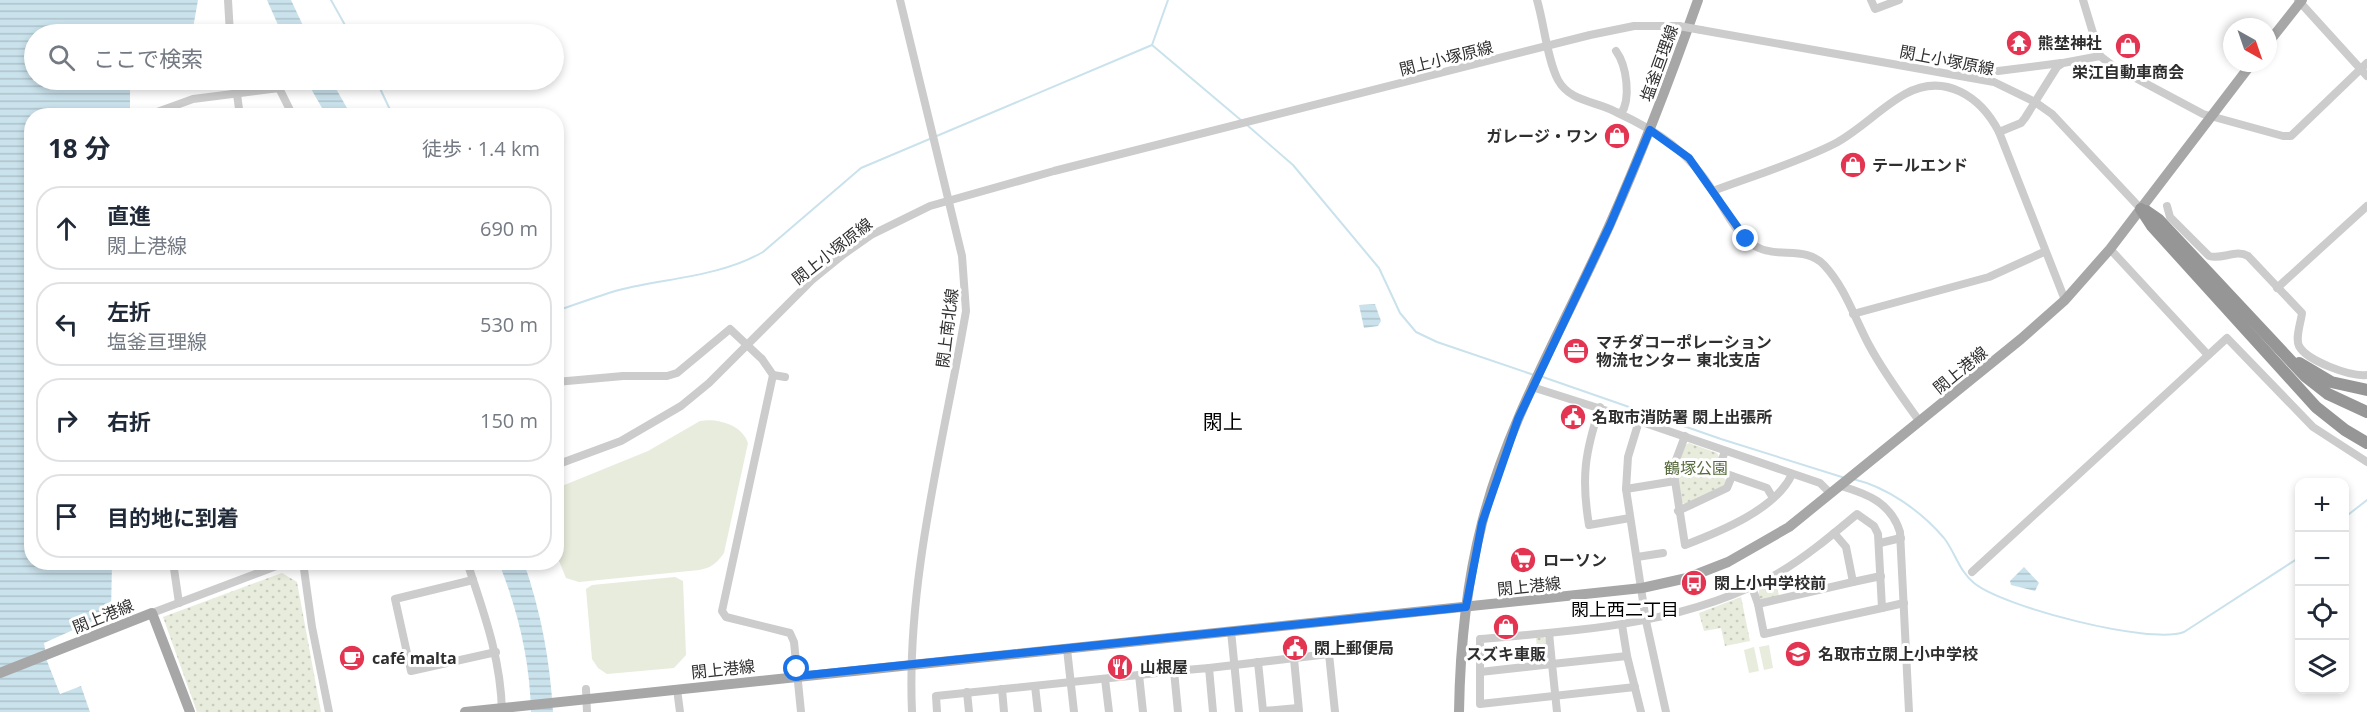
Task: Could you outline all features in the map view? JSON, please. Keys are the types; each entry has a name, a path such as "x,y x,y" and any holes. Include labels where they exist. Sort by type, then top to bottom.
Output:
{"highway":[{"path":"2141,209 2152,225 2281,359 2328,401 2367,419"},
{"path":"2281,359 2352,389 2367,390"},
{"path":"2281,359 2328,394 2367,412"},
{"path":"2281,359 2328,418 2367,443"}],"main road":[{"name":"塩釜亘理線","path":"1460,712 1466,607 1482,523 1504,455 1536,380 1610,225 1650,130 1698,0"},
{"path":"2277,31 2300,1"},
{"name":"閖上港線","path":"502,710 520,705 568,700 586,693 677,689 911,663 1067,649 1641,588 1687,578 1743,555 1789,527 2021,339 2065,300 2110,249 2245,72"},
{"name":"閖上港線","path":"0,673 152,613 190,712"},
{"path":"465,712 502,710"}],"street":[{"path":"228,0 229,24"},
{"name":"閖上南北線","path":"900,0 937,149 966,283 966,311 918,578 911,663 912,712"},
{"path":"1537,0 1557,79 1564,89 1583,101 1621,114 1650,130 1689,158 1740,232 1753,245 1764,250 1802,254 1822,263 1836,280 1885,374 1920,422"},
{"path":"1871,0 1875,9 1899,0"},
{"path":"2083,0 2100,56 2113,66 2194,110 2283,136 2291,136 2364,66"},
{"path":"2300,1 2364,66 2367,76"},
{"name":"閖上小塚原線","path":"564,462 621,441 652,425 709,383 812,280 871,235 901,218 948,200 1239,124 1634,26 1679,26 1976,76 2014,90 2035,102 2067,129 2141,209"},
{"path":"1616,51 1628,99 1621,114"},
{"path":"1998,71 2100,56"},
{"path":"1999,132 2020,123 2057,67 2063,63"},
{"path":"1713,191 1834,144 1906,94 1919,88 1936,85 1962,91 1984,108 1999,132 2044,252 2065,300"},
{"path":"236,90 239,108"},
{"path":"168,108 193,99 265,90"},
{"path":"280,90 290,108"},
{"path":"2167,206 2170,217 2204,253 2214,258 2243,253 2302,313 2298,340 2303,351 2339,372 2356,376 2367,375"},
{"path":"2277,288 2367,206"},
{"path":"2110,249 2208,355"},
{"path":"1853,314 1989,277 2044,252"},
{"path":"564,381 623,376 666,376 677,373 730,329 748,344 768,366 772,375 722,611 726,617 790,633 798,676 801,712"},
{"path":"1972,572 2227,338 2313,427 2367,462"},
{"path":"772,375 785,377"},
{"path":"1536,380 1600,407 1822,484 1831,494"},
{"path":"1600,407 1584,465 1583,491 1589,525 1630,518"},
{"path":"1639,421 1628,457 1626,489 1641,588 1664,712"},
{"path":"1685,436 1673,468 1685,545 1734,523 1773,498 1786,487 1792,474"},
{"path":"1725,451 1718,471 1767,488 1773,498"},
{"path":"1678,511 1727,488 1732,476"},
{"path":"1626,489 1675,481"},
{"path":"1846,481 1886,507 1897,523 1901,538 1910,712"},
{"path":"1635,687 1480,708 1480,639 1622,625 1700,608 1752,587 1808,554 1857,514 1874,526 1880,543 1882,608"},
{"path":"1834,533 1846,547 1853,582"},
{"path":"1880,543 1901,538"},
{"path":"1637,557 1664,553"},
{"path":"174,570 179,603"},
{"path":"152,613 265,570"},
{"path":"304,570 312,627 329,712"},
{"path":"470,570 495,652 500,675 502,710"},
{"path":"1758,604 1881,576"},
{"path":"473,580 395,599 411,671 495,652"},
{"path":"1752,587 1764,634 1904,603"},
{"path":"1622,625 1641,712"},
{"path":"1231,631 1239,712"},
{"path":"1549,633 1557,712"},
{"path":"1067,649 1074,712"},
{"path":"937,712 936,696 1329,654 1335,712"},
{"path":"1480,672 1627,656"},
{"path":"1258,662 1263,711 1299,710 1294,659"},
{"path":"1209,668 1213,712"},
{"path":"1174,671 1178,712"},
{"path":"1139,675 1143,712"},
{"path":"1105,679 1109,712"},
{"path":"1035,686 1038,712"},
{"path":"677,689 680,712"},
{"path":"1002,689 1004,712"},
{"path":"967,692 969,712"},
{"path":"586,693 586,712"}],"green space":[{"path":"700,421 728,424 735,427 745,437 748,443 724,553 719,560 699,570 579,582 566,578 563,570 564,485 648,451"},
{"name":"鶴塚公園","path":"1689,443 1717,453 1719,457 1714,473 1727,480 1725,485 1686,505 1681,502 1676,468 1685,445"},
{"path":"282,573 297,582 321,712 197,712 163,617"},
{"path":"675,577 683,581 686,655 674,668 607,674 598,668 592,659 586,589 592,585"},
{"path":"1775,578 1779,596 1762,600 1758,597 1760,586"},
{"path":"1741,597 1750,641 1725,646 1721,628 1704,631 1699,613"},
{"path":"1543,636 1546,640 1549,659 1538,663 1536,637"},
{"path":"1769,645 1773,668 1764,670 1759,647"},
{"path":"1754,647 1759,671 1749,673 1744,650"}],"water":[{"path":"0,0 198,0 194,24 24,24 24,90 130,90 130,108 24,108 24,570 112,570 111,613 44,643 47,661 60,694 81,686 90,712 0,712"},
{"path":"267,0 291,0 302,24 278,24"},
{"path":"312,90 337,90 347,108 322,108"},
{"path":"1375,304 1381,321 1378,326 1364,328 1359,305"},
{"path":"2024,567 2039,583 2035,591 2011,585 2010,581"},
{"path":"502,570 526,570 544,636 553,712 531,712 522,636"}],"waterway":[{"path":"331,0 344,24"},
{"path":"1152,45 1168,0"},
{"path":"564,308 619,290 711,272 746,260 763,252 861,168 1152,45 1242,121"},
{"path":"381,90 389,108"},
{"path":"1247,125 1293,165 1379,268 1400,313 1416,332 1437,342 1534,375"},
{"path":"1540,376 1721,439 1845,478"},
{"path":"1853,479 1891,494 1925,519 1944,538 1969,578 1990,593 2014,603 2110,629 2166,635 2184,632 2295,560"},
{"path":"2349,514 2367,500"}],"place":[{"name":"熊埜神社","path":"2019,43"},
{"name":"栄江自動車商会","path":"2128,46"},
{"name":"ガレージ・ワン","path":"1617,136"},
{"name":"テールエンド","path":"1853,165"},
{"name":"マチダコーポレーション 物流センター 東北支店","path":"1576,351"},
{"name":"名取市消防署 閖上出張所","path":"1573,417"},
{"name":"ローソン","path":"1523,560"},
{"name":"閖上小中学校前","path":"1694,583"},
{"name":"スズキ車販","path":"1506,627"},
{"name":"閖上郵便局","path":"1295,648"},
{"name":"名取市立閖上小中学校","path":"1798,654"},
{"name":"café malta","path":"352,658"},
{"name":"山根屋","path":"1120,667"}],"district":[{"name":"閖上","path":"1223,421"},
{"name":"閖上西二丁目","path":"1625,609"}],"route":[{"path":"797,669 798,676 1466,607 1482,523 1504,455 1539,372 1610,225 1650,130 1678,147 1701,171 1746,239"}]}
